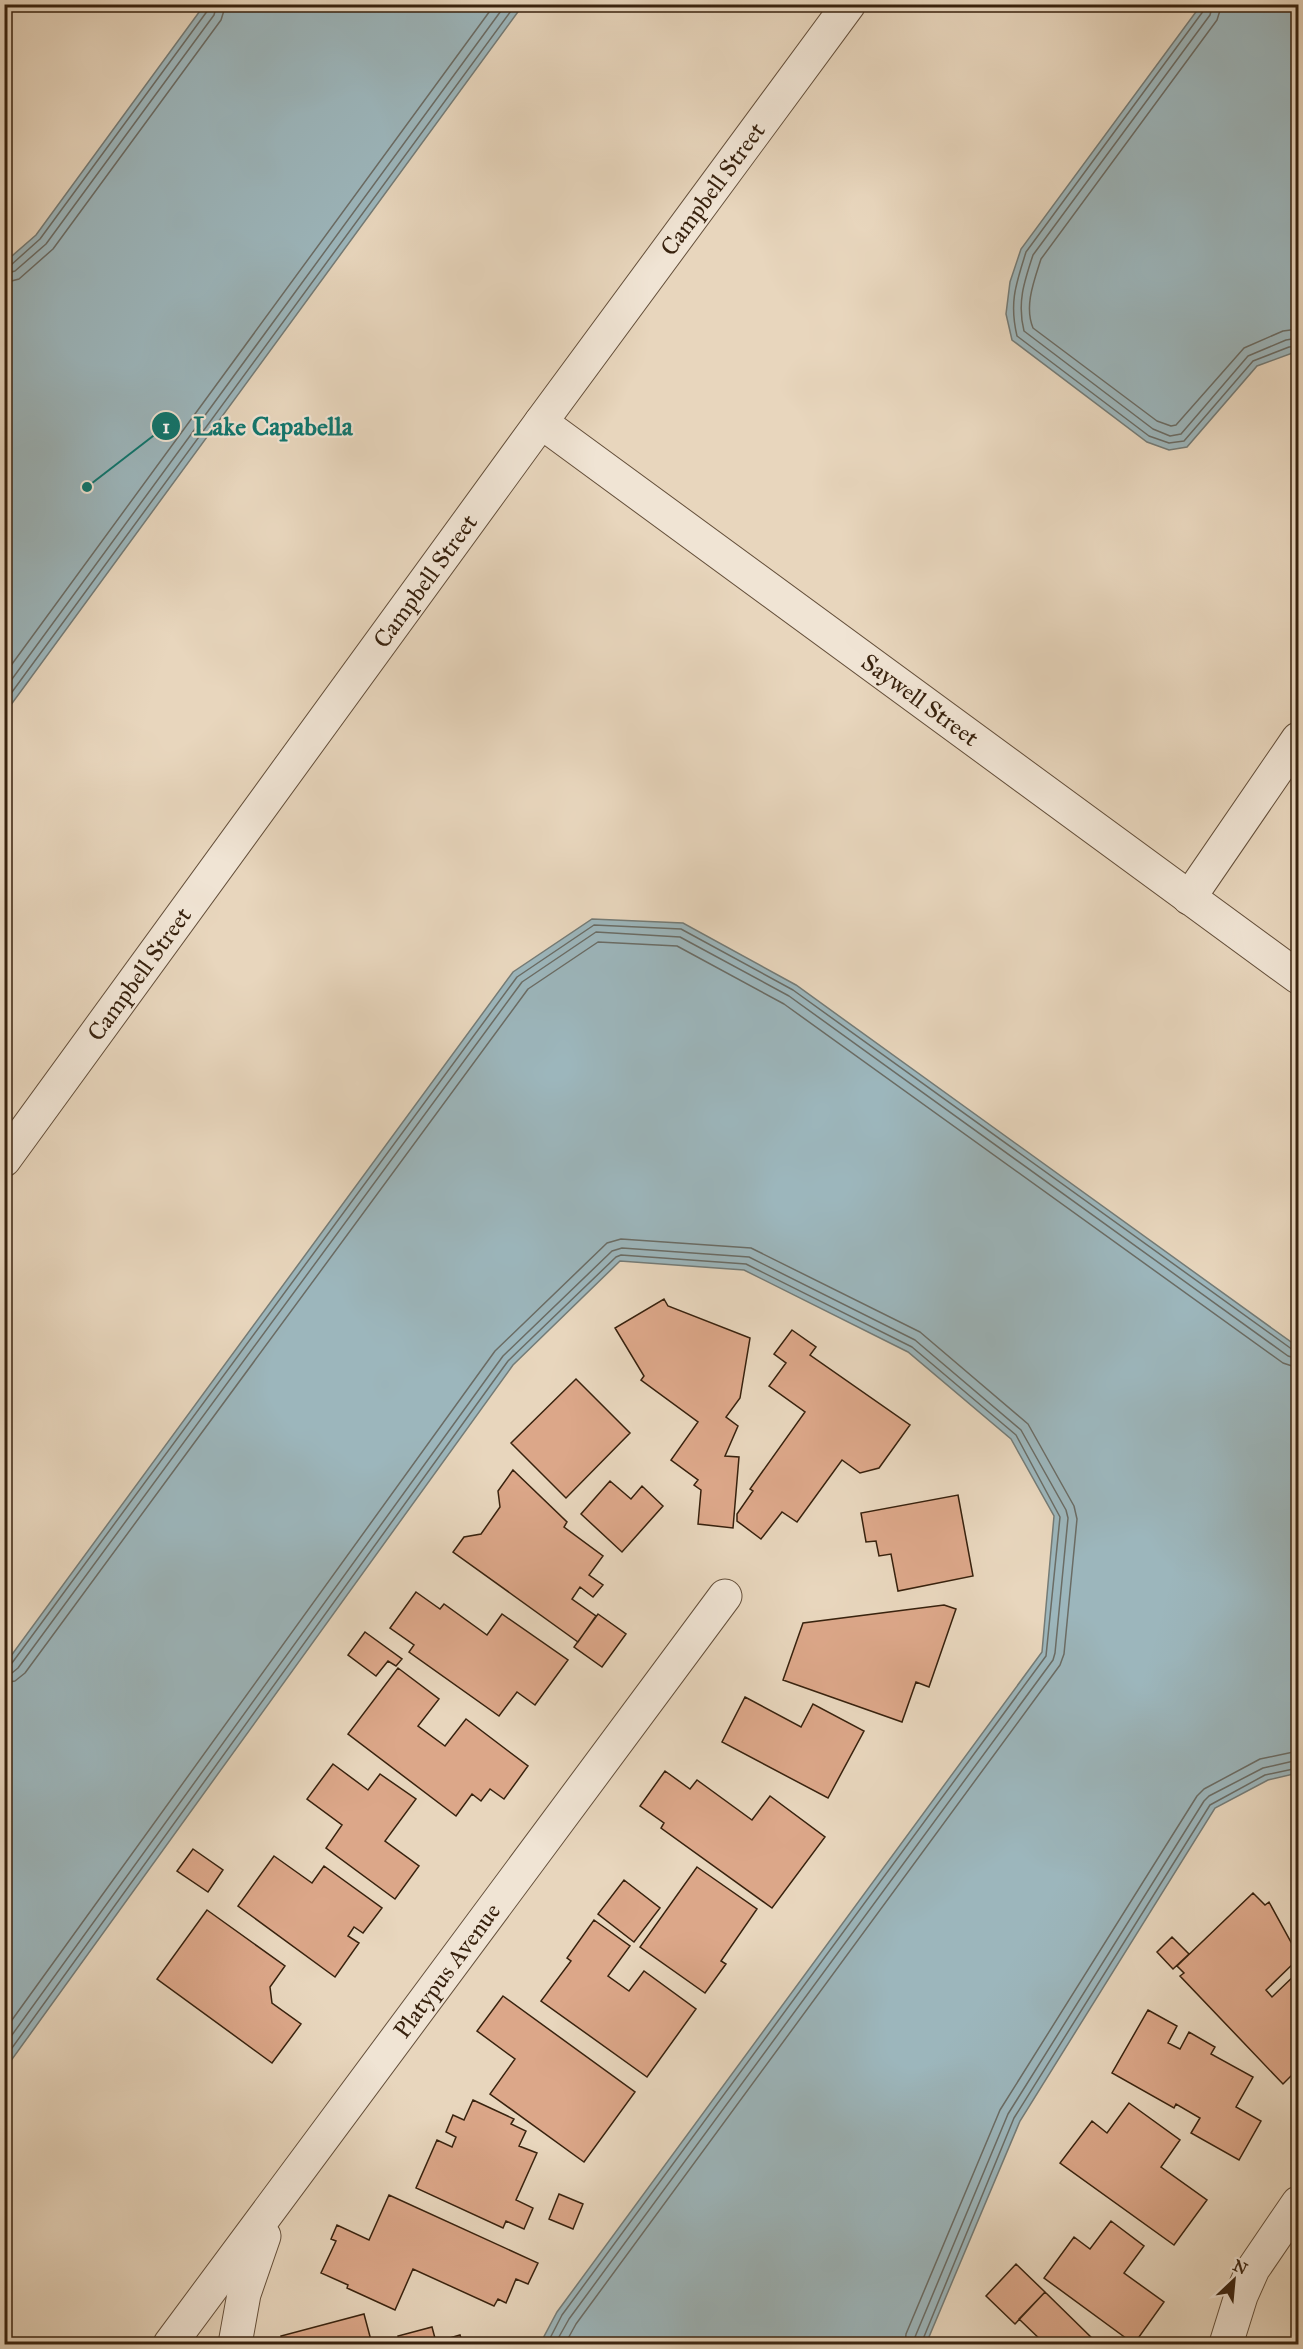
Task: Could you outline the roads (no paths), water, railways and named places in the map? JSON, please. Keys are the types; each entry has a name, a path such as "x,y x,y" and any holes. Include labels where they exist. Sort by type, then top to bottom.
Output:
{"street":[{"name":"Campbell Street","path":"4,1160 541,422 849,4"},
{"name":"Saywell Street","path":"541,422 1299,977"},
{"path":"1190,898 1299,739"},
{"name":"Platypus Avenue","path":"177,2337 725,1596"},
{"path":"236,2344 241,2307 251,2269 282,2196"},
{"path":"1226,2344 1241,2296 1253,2269 1299,2203"}],"water":[{"path":"205,4 523,5 5,713 5,262 36,235"},
{"path":"1201,5 1298,5 1298,351 1257,366 1187,447 1169,450 1147,442 1012,340 1006,314 1010,282 1021,249"},
{"path":"592,919 683,923 796,985 1298,1347 1298,1773 1268,1780 1215,1808 1020,2121 926,2344 540,2344 557,2312 1042,1652 1054,1516 1011,1439 908,1352 744,1270 620,1261 513,1365 5,2069 5,1664 513,972"}],"place":[{"name":"Lake Capabella","path":"87,487"}]}
